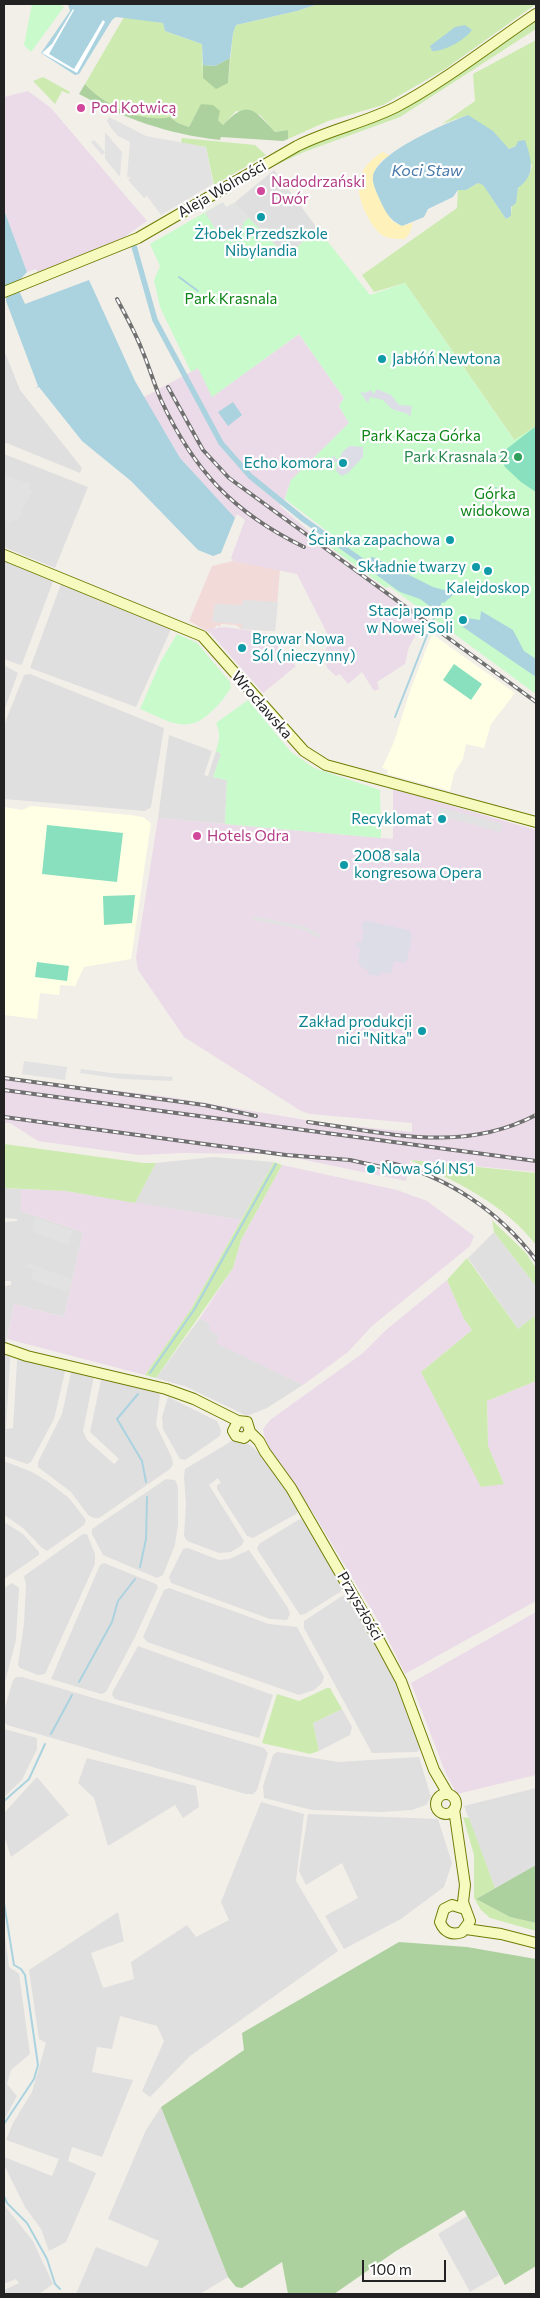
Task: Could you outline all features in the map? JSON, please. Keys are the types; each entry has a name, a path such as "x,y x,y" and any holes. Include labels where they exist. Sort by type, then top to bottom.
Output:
{"street":[{"name":"Aleja Wolności","path":"5,292 138,238 309,140 394,108 437,82 536,14"},
{"name":"Wrocławska","path":"4,555 202,636 304,752 326,765 536,822"},
{"path":"4,1348 27,1356 166,1390 194,1399 235,1424 247,1422 247,1435 236,1436 235,1424"},
{"name":"Przyszłości","path":"247,1435 259,1441 292,1488 380,1642 401,1681 434,1770 448,1794"},
{"name":"Przyszłości","path":"434,1770 438,1798"},
{"path":"457,1834 436,1806 438,1798 448,1794 454,1799 457,1834 464,1871 467,1912 466,1929"},
{"path":"442,1813 448,1813 454,1809"},
{"path":"464,1871 458,1894 452,1905 441,1913 442,1927 453,1934 466,1929 501,1934 536,1943"},
{"path":"452,1905 467,1912 474,1921 501,1934"}],"shaded area":[{"path":"28,91 51,108 147,221 123,238 38,274 36,269 27,272 4,210 4,97"},
{"path":"109,117 146,136 206,147 213,184 161,215 147,196 144,198 128,180 131,177 127,177 130,142 118,136 111,128 107,121"},
{"path":"105,132 122,152 120,177 105,159 105,153 102,155 91,142 94,140 105,152"},
{"path":"274,170 317,228 287,257 234,203"},
{"path":"223,202 226,207 234,203 249,218 244,222 242,230 224,242 205,213"},
{"path":"299,334 344,398 339,406 349,423 288,488 285,499 280,506 326,546 425,618 409,647 405,664 377,682 379,689 374,691 362,672 348,684 340,674 336,676 327,668 323,656 330,639 297,574 233,561 231,558 245,520 237,514 235,518 227,512 180,459 144,397 198,368 213,396"},
{"path":"4,350 20,390 82,468 80,473 4,442"},
{"path":"377,389 391,395 399,405 412,406 410,417 408,414 392,409 383,400 370,397 368,403 360,392 365,393 371,390 374,394"},
{"path":"350,446 363,447 363,457 348,473 342,476 336,471 337,462 331,462 334,455 336,459 339,459 343,451"},
{"path":"4,454 88,487 55,568 4,547"},
{"path":"4,475 30,484 29,489 32,491 18,520 13,519 11,523 4,520"},
{"path":"4,560 54,579 20,665 4,659"},
{"path":"233,561 280,569 275,631 241,629 236,625 221,624 220,627 217,625 210,633 189,621 212,566"},
{"path":"61,584 172,627 136,707 30,668"},
{"path":"243,600 278,602 275,631 241,629 242,624 212,622 215,604 242,605"},
{"path":"225,627 266,633 296,666 263,693 207,629"},
{"path":"432,634 515,693 491,724 484,748 466,744 463,759 454,773 450,791 387,774 388,770 382,768 394,742 411,688"},
{"path":"4,665 18,673 4,711"},
{"path":"30,674 164,728 151,807 145,811 4,799 4,725 24,675"},
{"path":"169,735 212,751 204,775 208,776 216,751 221,754 213,777 227,780 225,824 158,818"},
{"path":"393,789 536,830 536,1172 410,1160 406,1181 300,1159 264,1154 181,1153 139,1155 38,1141 10,1123 4,1123 4,1077 170,1097 323,1123 412,1132 412,1123 310,1114 301,1111 184,1037 138,970 136,957 158,818 393,839"},
{"path":"31,806 130,815 143,817 151,823 131,959 84,967 75,986 60,985 59,995 40,993 37,1019 4,1015 4,807 22,810"},
{"path":"439,807 503,824 500,832 437,815"},
{"path":"253,916 304,926 321,935 318,938 304,930 253,920"},
{"path":"367,921 409,930 412,936 407,961 405,963 394,961 391,974 381,972 380,976 368,974 368,970 362,968 358,961 360,948 356,947 357,942 361,943 364,930 361,929 363,922"},
{"path":"24,1061 67,1067 65,1080 22,1074"},
{"path":"81,1069 173,1077 172,1081 123,1079 80,1073"},
{"path":"213,1157 274,1162 241,1220 135,1203 156,1163"},
{"path":"282,1165 397,1190 427,1201 474,1236 470,1246 372,1326 348,1352 303,1385 216,1343 219,1336 209,1329 210,1324 200,1318 233,1268 241,1240"},
{"path":"4,1188 21,1189 21,1211 83,1232 64,1317 14,1304 6,1343 4,1343 4,1286 11,1285 11,1281 4,1281 4,1222 17,1221 17,1219 4,1218"},
{"path":"21,1189 66,1191 241,1220 191,1309 145,1375 7,1339 14,1304 64,1317 83,1232 21,1211"},
{"path":"36,1218 73,1231 68,1245 31,1231"},
{"path":"494,1232 536,1286 536,1315 518,1329 468,1258"},
{"path":"28,1263 72,1279 67,1292 31,1279 34,1270 26,1267"},
{"path":"447,1280 464,1319 472,1330 421,1372 504,1484 488,1446 487,1401 536,1381 536,1601 405,1674 383,1629 317,1519 282,1465 272,1455 266,1444 263,1429 270,1420 363,1353 386,1330"},
{"path":"200,1318 210,1324 219,1336 217,1343 303,1385 267,1408 247,1416 187,1387 156,1378"},
{"path":"4,1352 9,1354 10,1360 6,1429 13,1428 17,1361 19,1358 63,1368 65,1372 54,1419 31,1462 27,1464 4,1456"},
{"path":"75,1371 94,1376 83,1431 87,1440 114,1464 119,1459 90,1432 101,1380 104,1377 157,1391 160,1395 156,1425 173,1464 170,1469 99,1518 88,1515 71,1492 38,1467 38,1462 62,1414 71,1372"},
{"path":"168,1397 217,1421 221,1430 220,1436 185,1460 180,1459 163,1429 162,1417"},
{"path":"235,1439 250,1445 269,1461 300,1509 296,1514 253,1538 247,1536 217,1489 217,1485 221,1483 218,1478 209,1485 244,1541 242,1545 231,1552 219,1553 187,1541 184,1536 186,1504 185,1469"},
{"path":"4,1461 32,1472 69,1498 86,1520 84,1525 47,1551 42,1548 23,1528 4,1515"},
{"path":"166,1479 175,1480 178,1487 178,1525 175,1545 163,1575 157,1578 103,1555 92,1534 92,1529"},
{"path":"306,1518 343,1585 340,1592 305,1614 300,1615 257,1549 259,1544 298,1520"},
{"path":"4,1522 23,1534 39,1552 39,1555 4,1579"},
{"path":"83,1534 87,1534 95,1554 95,1564 45,1674 38,1675 20,1668 18,1665 24,1624 26,1585 24,1576"},
{"path":"188,1548 219,1560 229,1559 249,1550 288,1608 290,1614 287,1620 270,1619 171,1583 169,1577 183,1549"},
{"path":"104,1563 156,1584 158,1587 135,1637 106,1692 101,1694 51,1679 100,1565"},
{"path":"12,1583 19,1588 16,1640 4,1686 4,1588"},
{"path":"169,1588 269,1624 297,1627 324,1677 322,1683 314,1690 299,1695 147,1642 143,1637 164,1590"},
{"path":"342,1596 349,1596 373,1634 400,1690 422,1747 417,1752 372,1753 304,1628 304,1621"},
{"path":"536,1612 536,1775 457,1794 446,1774 411,1683"},
{"path":"138,1646 273,1695 259,1738 115,1699 112,1695 113,1691"},
{"path":"16,1677 22,1677 264,1748 268,1753 257,1790 253,1794 246,1794 7,1725 4,1721 4,1710 13,1680"},
{"path":"342,1709 352,1727 350,1735 319,1751 313,1723"},
{"path":"4,1729 37,1738 37,1749 22,1780 4,1797"},
{"path":"277,1752 338,1762 419,1757 431,1797 426,1805 412,1810 381,1812 312,1810 264,1798 263,1786 273,1755"},
{"path":"87,1758 196,1786 199,1807 183,1818 175,1805 108,1846 94,1798 78,1783"},
{"path":"37,1777 69,1815 11,1857 4,1835 4,1813"},
{"path":"536,1788 536,1865 495,1888 464,1806"},
{"path":"261,1802 304,1814 296,1881 338,1951 190,2056 150,2097 142,2091 164,2041 157,2026 120,2016 112,2049 97,2047 92,2072 133,2080 102,2157 72,2147 68,2161 96,2173 66,2242 49,2251 41,2229 25,2207 4,2165 4,2157 52,2176 59,2159 6,2140 13,2123 32,2092 46,2043 39,2039 29,1970 118,1912 124,1941 91,1953 103,1988 134,1979 131,1962 187,1925 196,1937 229,1920 221,1902"},
{"path":"308,1814 438,1819 452,1863 444,1887 401,1919 344,1949 325,1916 358,1898 342,1863 306,1885 299,1871"},
{"path":"4,1928 9,1967 19,1974 30,2054 11,2070 7,2084 17,2096 4,2120"},
{"path":"161,2107 228,2277 200,2294 76,2294 96,2247 147,2267 159,2241 108,2219 146,2130"},
{"path":"4,2205 33,2241 53,2284 39,2294 4,2294 4,2290 19,2283 16,2279 4,2284"},
{"path":"467,2216 499,2275 470,2292 438,2234"}],"green space":[{"path":"32,4 59,4 64,7 31,52 24,45"},
{"path":"318,4 536,4 445,69 383,105 328,121 288,139 287,130 275,132 260,115 236,111 223,125 218,120 197,112 189,127 178,123 170,117 159,118 135,115 102,99 85,84 124,17 163,23 165,31 202,44 203,78 228,83 233,33 236,25 297,11"},
{"path":"536,17 536,29 400,117 304,152 276,165 274,163 318,139 375,119"},
{"path":"536,40 536,426 515,441 405,283 374,292 362,275 457,208 458,190 466,190 478,183 483,184 506,219 511,216 517,192 528,177 532,165 516,146 509,149 468,115 442,124 475,101 473,74"},
{"path":"230,58 228,83 216,89 203,78 203,65 215,66"},
{"path":"43,77 70,92 69,94 62,91 55,104 33,81"},
{"path":"85,84 102,99 124,111 147,117 170,117 178,123 189,127 201,104 213,105 220,111 218,120 223,125 239,112 250,110 275,132 288,130 288,139 283,141 221,137 220,140 182,134 130,118 79,94"},
{"path":"182,138 255,145 266,155 214,185 206,147 181,143"},
{"name":"Park Kacza Górka","path":"223,202 226,207 234,203 287,257 317,228 370,295 405,283 514,440 536,426 536,694 389,586 386,588 330,547 336,538 285,499 291,480 349,423 339,406 344,398 299,334 212,397 198,368 191,372 160,307 154,280 160,266 150,244"},
{"name":"Park Krasnala 2","path":"536,426 536,492 521,482 505,467 499,455"},
{"path":"177,634 197,643 230,682 231,688 217,707 202,719 193,723 176,724 140,709 161,661"},
{"path":"454,664 482,684 471,700 443,680"},
{"path":"248,700 291,752 314,768 380,790 381,838 225,824 227,780 213,777 221,754 216,751 219,730 216,723"},
{"path":"47,825 123,833 117,882 42,874"},
{"path":"135,895 132,923 104,925 103,896"},
{"path":"37,962 69,966 67,981 35,977"},
{"path":"4,1144 156,1163 135,1203 66,1191 4,1188"},
{"path":"410,1160 536,1173 536,1245 510,1217 478,1195"},
{"path":"274,1162 282,1165 241,1240 233,1268 156,1378 145,1375 191,1309"},
{"path":"492,1220 526,1253 536,1268 536,1286 494,1232"},
{"path":"467,1258 518,1329 536,1315 536,1381 487,1401 488,1446 504,1484 481,1487 421,1372 472,1330 464,1319 447,1280"},
{"path":"330,1688 342,1709 313,1723 319,1751 310,1754 262,1743 277,1694 299,1701"},
{"path":"463,1817 469,1818 495,1888 476,1899 510,1917 536,1923 536,1931 490,1918 481,1910 474,1898 474,1855"},
{"path":"536,1865 536,1923 510,1917 476,1899"},
{"path":"399,1942 467,1947 536,1959 536,2266 505,2285 464,2210 396,2251 334,2294 288,2294 282,2262 242,2288 236,2287 228,2277 161,2107 244,2050 242,2033"}],"sand":[{"path":"383,152 390,156 383,159 376,168 375,189 392,221 402,226 413,223 405,239 390,238 382,235 372,224 361,200 359,185 362,173 369,162"}],"water":[{"path":"68,4 318,4 297,11 236,25 233,33 230,58 215,66 203,65 202,44 165,31 163,23 116,17 112,20 79,74 75,75 41,53 70,11"},
{"path":"465,25 472,30 464,38 454,45 432,51 430,46 455,27"},
{"name":"Koci Staw","path":"468,115 493,131 509,149 516,146 518,141 525,140 531,166 530,172 524,183 518,188 516,203 511,207 511,216 506,219 483,185 478,183 466,190 458,190 453,197 428,209 424,217 402,226 398,224 385,211 374,187 373,176 378,167 399,148"},
{"path":"4,210 27,272 16,284 25,304 89,280 135,381 180,458 235,518 221,553 213,556 198,550 131,481 82,441 39,387 36,388 38,386 6,301 7,292 4,286"},
{"path":"233,402 242,415 228,426 218,412"},
{"path":"373,557 433,587 455,593 444,603 442,602 438,612 420,599 400,592 360,563"},
{"path":"481,611 513,630 524,651 536,659 536,677 463,627 467,618 480,620"}],"pier":[{"path":"73,9 49,54 74,69 103,20 105,22 77,73 42,53 52,44"}],"waterway":[{"path":"134,246 155,320 221,443 250,476 303,519 362,561"},
{"path":"179,277 198,291"},
{"path":"493,502 496,488"},
{"path":"432,623 436,612"},
{"path":"395,717 429,630"},
{"path":"150,1373 194,1310 276,1164"},
{"path":"138,1394 117,1419 142,1461 146,1482"},
{"path":"140,1567 146,1539 147,1497"},
{"path":"79,1682 112,1622 118,1601 135,1579"},
{"path":"51,1734 72,1695"},
{"path":"4,1801 29,1779 45,1744"},
{"path":"4,1863 4,1903 14,1965 21,1969 25,1975 38,2065 34,2079 4,2124"},
{"path":"4,2196 7,2203 27,2223 47,2259 55,2284 60,2289"}],"railway":[{"path":"117,299 139,343 161,400 187,448 202,469 237,504 257,520 304,547"},
{"path":"168,387 203,450 229,478 536,702"},
{"path":"4,1078 204,1105 256,1116"},
{"path":"4,1090 536,1161"},
{"path":"308,1122 396,1135 452,1137 480,1134 508,1127 536,1115"},
{"path":"4,1117 286,1155 350,1160 395,1170"},
{"path":"387,1162 430,1176 470,1198 506,1226 536,1260"}],"place":[{"name":"Pod Kotwicą","path":"81,108"},
{"name":"Nadodrzański Dwór","path":"261,191"},
{"name":"Żłobek Przedszkole Nibylandia","path":"261,217"},
{"name":"Jabłóń Newtona","path":"382,359"},
{"name":"Park Krasnala 2","path":"518,457"},
{"name":"Echo komora","path":"343,463"},
{"name":"Ścianka zapachowa","path":"450,540"},
{"name":"Składnie twarzy","path":"476,567"},
{"name":"Kalejdoskop","path":"488,571"},
{"name":"Stacja pomp w Nowej Soli","path":"463,620"},
{"name":"Browar Nowa Sól (nieczynny)","path":"242,648"},
{"name":"Recyklomat","path":"442,819"},
{"name":"Hotels Odra","path":"197,836"},
{"name":"2008 sala kongresowa Opera","path":"344,865"},
{"name":"Zakład produkcji nici \"Nitka\"","path":"422,1031"},
{"name":"Nowa Sól NS1","path":"371,1169"}],"park label":[{"name":"Park Krasnala","path":"231,299"},
{"name":"Górka widokowa","path":"495,502"}]}
